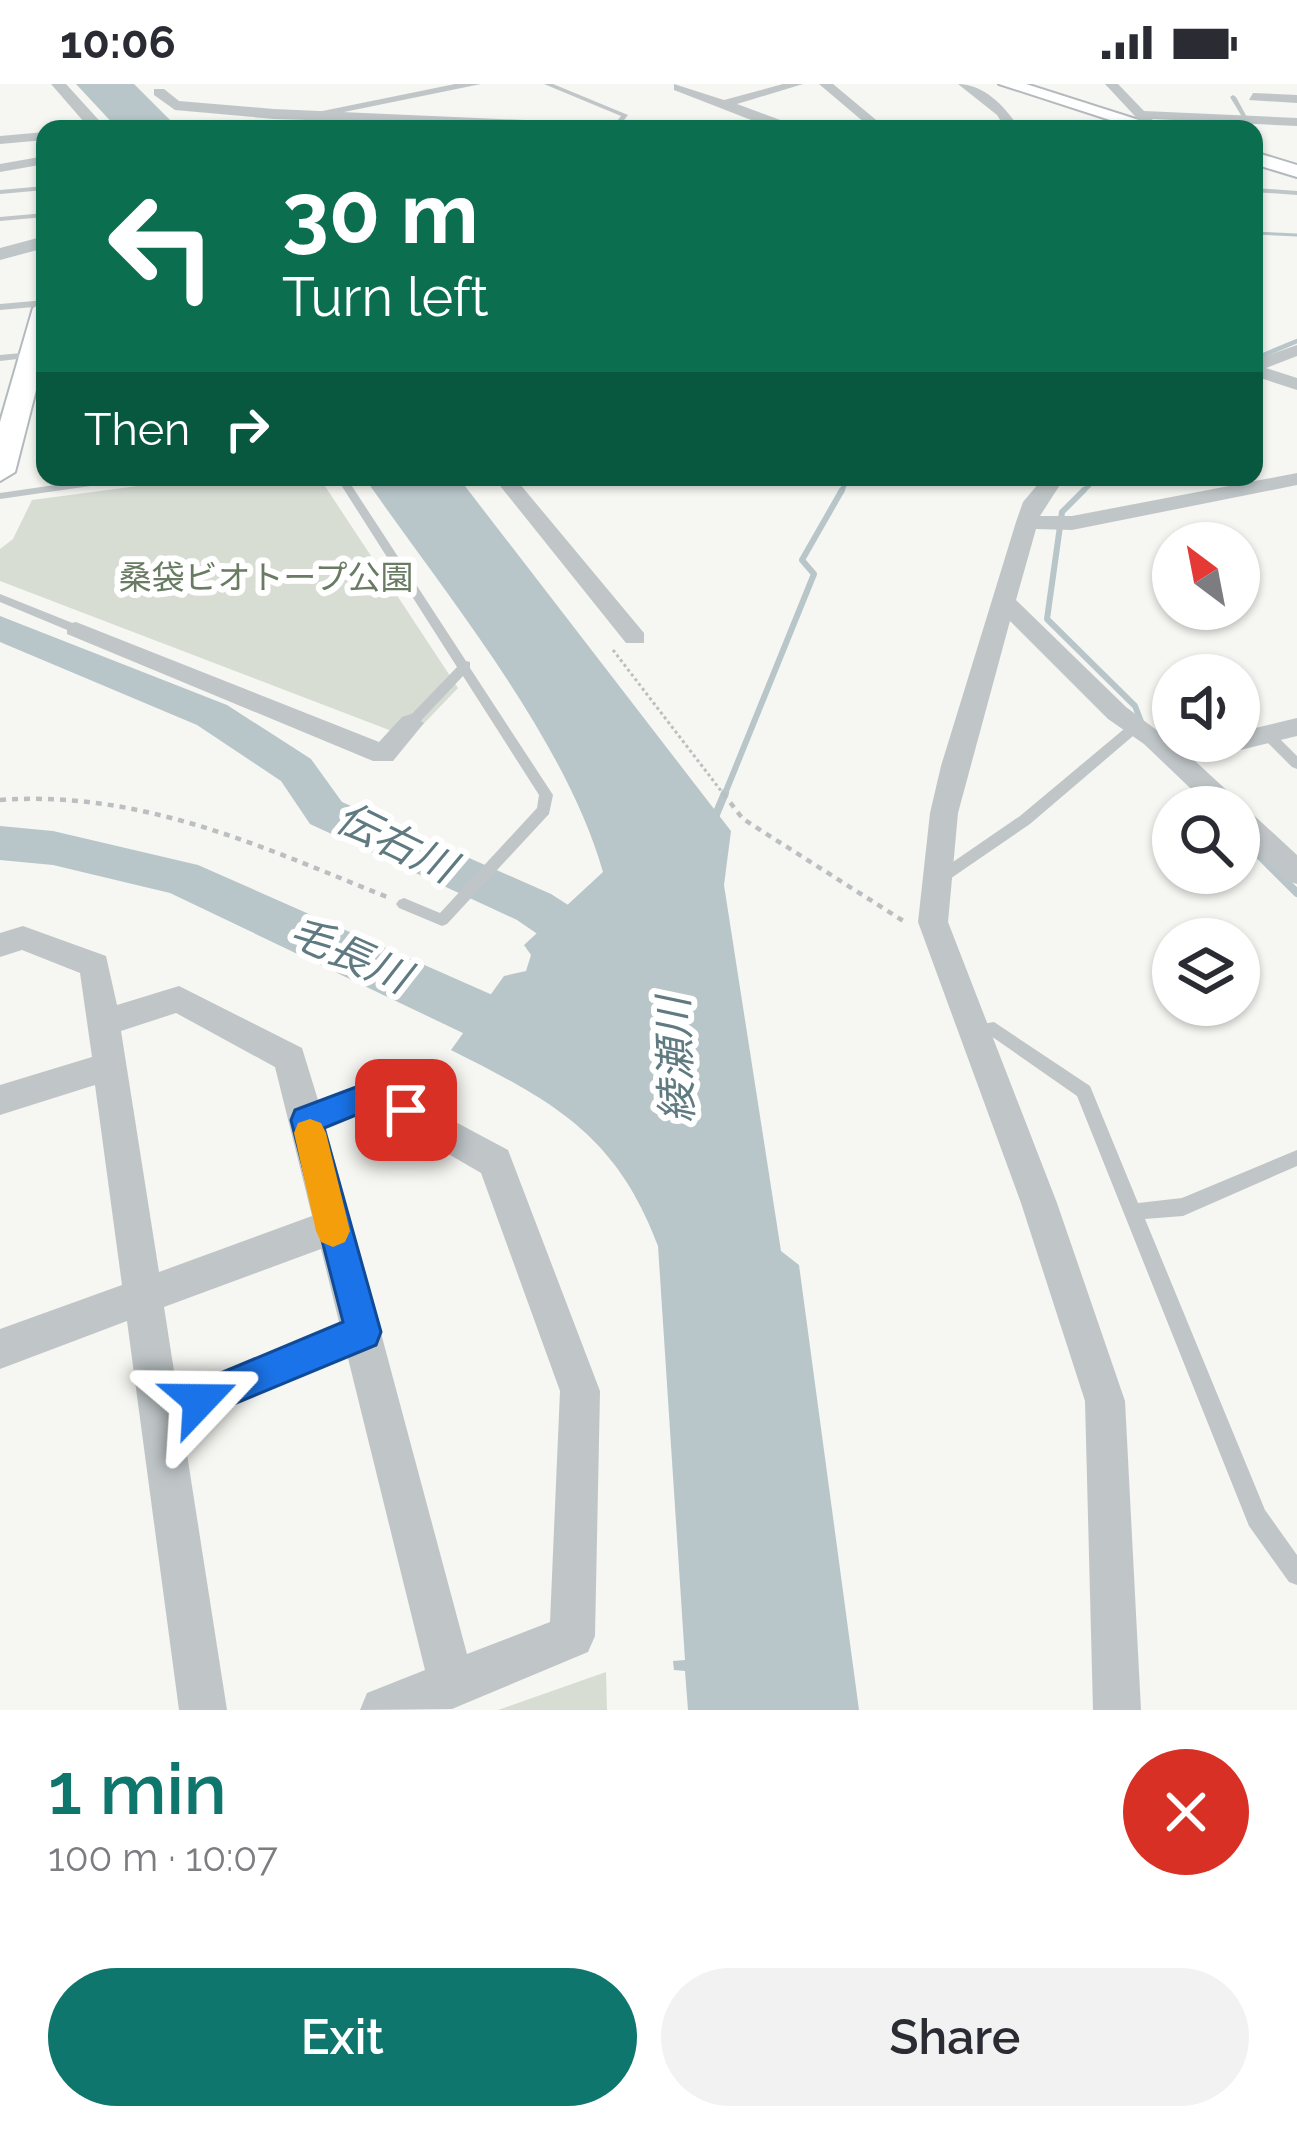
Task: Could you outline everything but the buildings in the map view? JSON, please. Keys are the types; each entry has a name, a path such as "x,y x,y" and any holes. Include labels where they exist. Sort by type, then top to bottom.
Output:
{"main road":[{"path":"1019,85 1137,120"},
{"path":"1263,161 1297,171"},
{"path":"0,472 9,414 36,347"}],"street":[{"path":"58,84 91,120"},
{"path":"311,114 475,84"},
{"path":"723,104 797,84"},
{"path":"826,84 869,120"},
{"path":"964,84 1007,120"},
{"path":"1111,84 1147,120"},
{"path":"678,87 765,120"},
{"path":"154,88 176,105 434,120"},
{"path":"307,88 311,114"},
{"path":"1253,97 1297,99"},
{"path":"1278,98 1292,122"},
{"path":"0,140 36,137"},
{"path":"0,168 36,162"},
{"path":"0,254 36,244"},
{"path":"1263,364 1297,350"},
{"path":"1263,371 1297,384"},
{"path":"1263,485 1297,478"},
{"path":"510,486 635,638"},
{"path":"1047,486 1034,502 955,766 933,922 976,1030 1105,1401 1117,1710"},
{"path":"1028,522 1072,523 1257,486"},
{"path":"1006,605 1152,740"},
{"path":"76,629 382,754 412,723"},
{"path":"1260,736 1297,727"},
{"path":"1180,762 1206,786"},
{"path":"1260,837 1297,873"},
{"path":"0,945 23,938 95,965 202,1710"},
{"path":"105,1022 179,999 290,1058 452,1685"},
{"path":"0,1100 111,1066"},
{"path":"307,1120 375,1094 495,1162 580,1391 572,1636 384,1710"},
{"path":"0,1349 332,1227"}],"lane":[{"path":"547,84 625,115 621,120"},
{"path":"1233,97 1246,120"},
{"path":"0,192 36,189"},
{"path":"1263,191 1297,193"},
{"path":"0,219 36,216"},
{"path":"0,307 36,305"},
{"path":"0,358 36,343"},
{"path":"0,496 69,486"},
{"path":"347,486 546,795 544,810 442,920 404,904"},
{"path":"0,598 76,629"},
{"path":"412,723 466,665"},
{"path":"937,880 1024,820 1135,727"},
{"path":"1267,734 1297,764"},
{"path":"976,1030 994,1028 1084,1091 1257,1517 1297,1574"},
{"path":"1133,1212 1183,1207 1297,1159"},
{"path":"160,1417 363,1332"}],"path":[{"path":"635,638 611,652 734,809 945,948"},
{"path":"0,800 41,794 122,804 196,822 404,904"}],"green space":[{"name":"桑袋ビオトープ公園","path":"138,486 325,486 458,688 410,738 0,581 0,549 13,539 32,500"},
{"path":"606,1672 607,1710 498,1710"}],"water":[{"path":"76,84 134,84 170,120 110,120"},
{"name":"綾瀬川","path":"370,486 465,486 731,831 724,885 781,1251 799,1265 859,1710 688,1710 685,1671 674,1670 673,1661 685,1660 658,1246 622,1175 577,1125 520,1086 451,1050 504,976 526,971 531,955 524,945 603,872 561,769 465,618"}],"waterway":[{"path":"1263,233 1297,235"},
{"path":"1263,355 1297,341"},
{"path":"841,493 844,486"},
{"path":"1081,493 1088,486"},
{"path":"724,796 814,574 802,560 842,490"},
{"path":"1081,493 1084,490"},
{"path":"1081,493 1062,512 1047,619 1135,706 1142,724"},
{"name":"伝右川","path":"0,628 212,715 296,770 326,813 534,907 608,956"},
{"path":"715,817 725,793"},
{"name":"毛長川","path":"0,843 53,848 181,878 479,1012 536,1045"},
{"path":"1260,856 1297,893"}],"slow traffic":[{"path":"310,1133 333,1231"}],"route":[{"path":"200,1400 363,1332 307,1120 375,1094 406,1110"}]}
